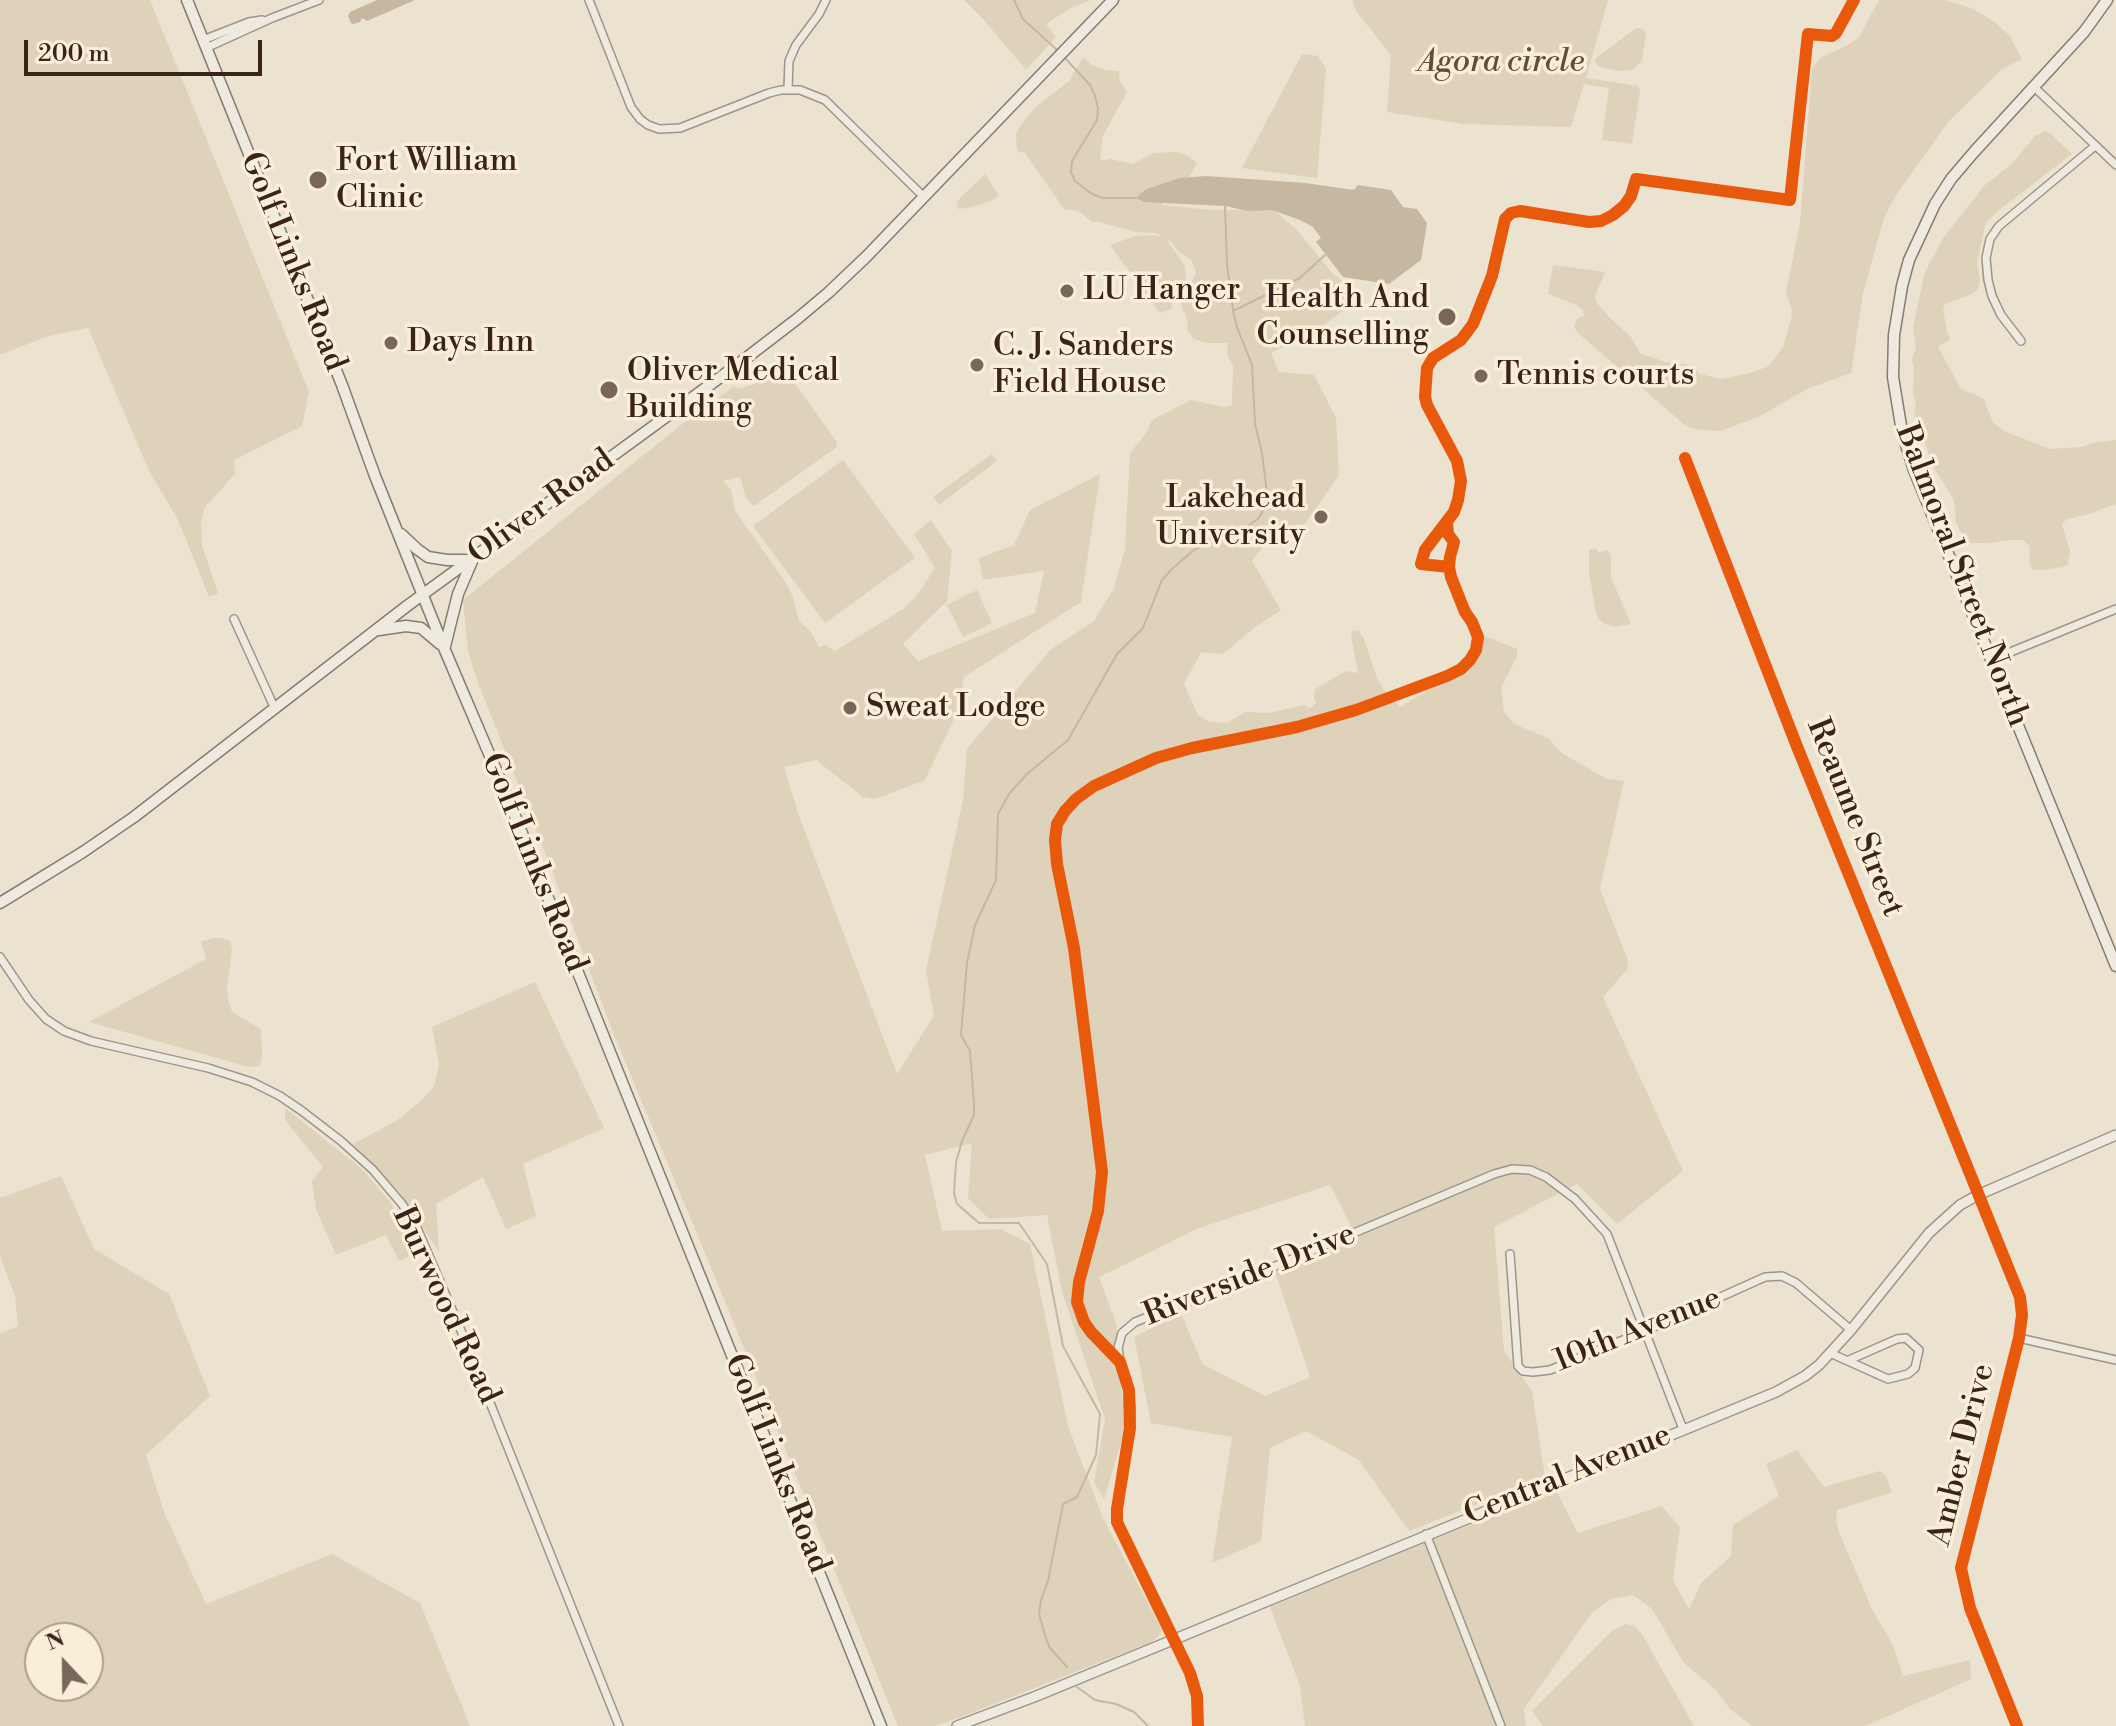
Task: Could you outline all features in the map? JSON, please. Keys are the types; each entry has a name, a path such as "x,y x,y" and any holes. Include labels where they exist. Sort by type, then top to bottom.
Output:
{"main road":[{"name":"Golf Links Road","path":"187,0 444,648 504,788 881,1726"},
{"name":"Oliver Road","path":"0,903 134,817 472,558 797,319 866,257 1113,0"},
{"name":"Balmoral Street North","path":"2107,0 2084,32 1953,177 1935,204 1909,260 1894,335 1893,377 1902,432 1914,470 2116,966"},
{"path":"376,631 406,626 421,628 444,648 458,594 472,558 447,560 428,557 397,530"}],"street":[{"path":"204,44 249,22 272,18 319,0"},
{"path":"589,0 631,107 648,125 659,129 680,128 769,93 800,90 825,100 924,197"},
{"path":"788,89 789,61 826,0"},
{"path":"2033,86 2116,165"},
{"path":"2021,341 1996,307 1992,296 1986,264 1990,239 1999,226 2095,146"},
{"name":"Reaume Street","path":"1685,458 1796,744 1978,1195"},
{"path":"1991,660 2116,609"},
{"path":"234,619 275,709"},
{"name":"Burwood Road","path":"0,957 29,1000 46,1019 64,1031 91,1041 208,1068 252,1082 302,1111 341,1141 373,1170 402,1204 417,1228 465,1340 619,1726"},
{"name":"Central Avenue","path":"957,1726 1783,1388 1805,1376 1830,1353 1929,1233 1960,1205 2116,1135"},
{"name":"Riverside Drive","path":"1198,1726 1197,1696 1190,1673 1120,1531 1116,1516 1131,1408 1118,1348 1122,1333 1135,1322 1494,1174 1512,1169 1530,1170 1546,1177 1575,1199 1607,1234 1683,1429"},
{"name":"Amber Drive","path":"1978,1195 2014,1279 2022,1315 2019,1338 1961,1568 1970,1608 2017,1726"},
{"name":"10th Avenue","path":"1510,1254 1518,1366 1523,1371 1550,1370 1765,1277 1782,1276 1796,1283 1851,1330"},
{"path":"1830,1353 1888,1379 1908,1374 1915,1368 1919,1350 1906,1338 1897,1339 1849,1360"},
{"path":"2019,1338 2116,1360"},
{"path":"1426,1534 1501,1726"}],"green space":[{"path":"0,0 150,0 309,392 302,426 234,460 235,474 205,507 201,523 202,545 218,593 209,597 178,520 149,471 88,328 48,336 0,355"},
{"path":"964,0 1091,0 1069,9 1046,24 1056,37 1026,70"},
{"name":"Agora circle","path":"1352,0 1608,0 1586,78 1638,86 1640,91 1632,144 1602,140 1609,88 1584,84 1571,127 1464,124 1387,112 1391,55 1356,11"},
{"path":"1879,0 1945,0 1971,8 2009,35 2022,59 2001,70 1948,122 1895,197 1884,218 1863,293 1851,373 1807,389 1760,416 1721,431 1693,429 1578,333 1574,327 1577,319 1584,316 1583,310 1548,294 1553,265 1605,272 1595,296 1597,303 1631,337 1641,354 1666,362 1692,365 1700,374 1722,379 1767,367 1783,348 1791,319 1792,310 1786,292 1800,223 1812,69 1820,58 1859,37"},
{"path":"1636,28 1646,33 1642,60 1636,67 1618,71 1599,67 1596,58"},
{"path":"1302,54 1318,56 1326,68 1317,178 1242,168"},
{"path":"1083,57 1092,65 1119,71 1120,82 1127,92 1103,136 1100,158 1103,161 1110,159 1133,164 1153,153 1177,152 1186,155 1197,163 1191,174 1161,205 1212,210 1274,210 1296,229 1334,275 1363,296 1314,332 1271,353 1279,372 1314,375 1336,418 1339,475 1305,524 1277,528 1252,561 1281,610 1223,654 1201,652 1184,684 1198,715 1210,722 1227,723 1245,712 1269,713 1304,705 1310,708 1316,703 1315,689 1346,671 1358,673 1351,635 1353,630 1359,631 1364,639 1384,690 1400,707 1472,663 1480,634 1517,649 1517,656 1501,688 1504,712 1514,724 1548,738 1563,754 1607,779 1624,781 1600,889 1628,968 1603,997 1683,1171 1617,1224 1577,1184 1494,1227 1504,1351 1532,1391 1545,1477 1409,1531 1359,1460 1306,1431 1270,1448 1261,1541 1212,1563 1232,1437 1151,1423 1134,1337 1181,1313 1202,1364 1265,1396 1310,1377 1275,1272 1357,1238 1330,1185 1199,1228 1099,1277 1116,1323 1125,1429 1104,1499 1094,1482 1105,1419 1062,1292 1047,1215 989,1219 968,1198 972,1143 925,1155 942,1231 1001,1229 1030,1244 1068,1426 1103,1518 1162,1630 1149,1643 961,1717 934,1726 898,1726 614,1035 477,680 468,651 463,600 691,417 733,387 742,388 764,381 786,365 797,373 793,381 836,441 837,447 754,506 746,498 740,477 724,481 731,490 735,511 786,583 799,621 810,631 819,647 825,645 835,651 903,609 916,597 935,568 914,534 931,520 952,551 947,601 903,644 918,661 1035,613 1044,571 983,580 979,558 1014,545 1030,510 1100,474 1081,602 964,677 954,719 925,780 875,799 863,797 816,760 784,767 799,816 897,1074 934,1016 926,971 963,800 967,749 1050,650 1094,621 1114,588 1125,549 1130,453 1147,432 1152,420 1191,400 1224,407 1232,405 1233,366 1227,354 1228,343 1207,343 1194,339 1187,330 1188,322 1179,299 1196,273 1192,261 1166,239 1185,266 1186,282 1184,291 1174,295 1171,309 1160,313 1110,245 1135,236 1163,237 1156,233 1136,232 1093,222 1078,211 1064,209 1025,153 1017,151 1016,134 1020,126 1036,107 1069,81"},
{"path":"2045,131 2072,154 1986,222 1977,262 1978,289 1945,304 1943,309 1950,339 1938,347 1961,389 1983,398 1993,422 2004,431 2050,449 2116,440 2116,504 2067,519 2062,524 2070,552 2068,564 2033,570 2029,562 2029,545 2023,540 1970,543 1964,539 1956,522 1954,500 1934,468 1914,411 1912,360 1916,348 1913,326 1925,272 1943,238 1985,185 2012,164 2035,136"},
{"path":"985,174 998,194 995,199 958,209 957,203 961,197"},
{"path":"992,454 997,461 939,505 933,497"},
{"path":"843,460 915,558 825,623 753,526"},
{"path":"1589,549 1596,549 1599,553 1607,550 1611,555 1611,577 1631,624 1614,627 1598,618 1589,572"},
{"path":"977,590 992,623 963,637 947,605"},
{"path":"213,938 230,941 228,998 232,1012 261,1029 260,1066 249,1067 89,1022 206,959 201,942"},
{"path":"535,982 604,1128 523,1164 536,1216 506,1229 483,1177 436,1204 439,1252 400,1193 353,1144 396,1121 434,1087 439,1064 432,1027"},
{"path":"285,1108 362,1169 390,1202 419,1251 399,1261 386,1235 336,1255 316,1209 312,1181 323,1167 285,1120"},
{"path":"61,1176 94,1249 169,1294 210,1396 146,1455 164,1512 206,1604 332,1554 420,1603 470,1726 0,1726 0,1334 18,1326 15,1296 0,1256 0,1198"},
{"path":"1797,1450 1824,1487 1880,1471 1886,1476 1892,1492 1837,1510 1839,1532 1872,1609 1893,1645 1903,1676 1970,1660 1971,1679 1866,1726 1752,1726 1730,1709 1716,1690 1684,1663 1652,1609 1633,1595 1611,1599 1592,1613 1524,1709 1526,1726 1305,1726 1300,1686 1270,1607 1557,1492 1578,1533 1662,1506 1680,1527 1673,1580 1689,1609 1701,1583 1731,1556 1733,1525 1779,1496 1766,1464"},
{"path":"1625,1624 1635,1626 1642,1634 1694,1726 1543,1726 1532,1711 1612,1631"}],"shaded area":[{"path":"377,0 415,0 367,21 362,18 360,22 351,23 350,12"},
{"path":"1206,176 1354,190 1358,185 1391,190 1403,207 1417,209 1427,223 1421,260 1389,284 1343,277 1316,242 1321,238 1313,227 1300,220 1272,210 1248,211 1225,206 1144,202 1136,198 1146,189 1180,178"}],"waterway":[{"path":"1014,0 1023,19 1057,50"},
{"path":"1064,57 1090,85 1098,108 1097,120 1072,161 1071,172 1075,181 1103,198 1136,198"},
{"path":"1225,206 1227,265 1233,309"},
{"path":"1067,1667 1050,1648 1039,1614 1063,1504 1077,1497 1096,1455 1100,1414 1063,1346 1047,1264 1019,1223 979,1223 957,1204 954,1193 956,1162 974,1115 970,1051 961,1035 967,963 975,925 996,880 998,814 1009,794 1027,774 1068,740 1117,654 1143,628 1162,580 1195,549 1237,534 1259,518 1268,501 1255,424 1252,365 1233,311 1300,278 1325,255"},
{"path":"1077,1687 1095,1700 1134,1712 1148,1726"}],"cycle path":[{"path":"1449,567 1421,564 1425,550 1454,512 1461,481 1457,461 1427,405 1427,368 1433,358 1461,340 1473,324 1492,276 1505,219 1511,213 1520,211 1589,222 1601,221 1624,206 1636,179 1790,200 1808,34 1832,36 1854,0"},
{"path":"1685,458 1796,744 2020,1297 2022,1315 2019,1338 1961,1568 1970,1608 2017,1726"},
{"path":"1198,1726 1197,1696 1190,1673 1117,1522 1130,1428 1129,1390 1120,1362 1091,1332 1077,1302 1079,1282 1098,1211 1102,1172 1074,948 1057,864 1057,824 1076,799 1094,786 1156,758 1297,727 1356,710 1461,669 1476,650 1478,637 1451,577 1449,567 1454,542 1448,534 1447,522"}],"place":[{"name":"Fort William Clinic","path":"318,180"},
{"name":"LU Hanger","path":"1067,291"},
{"name":"Health And Counselling","path":"1447,317"},
{"name":"Days Inn","path":"391,343"},
{"name":"C. J. Sanders Field House","path":"977,365"},
{"name":"Tennis courts","path":"1481,376"},
{"name":"Oliver Medical Building","path":"609,390"},
{"name":"Lakehead University","path":"1321,517"},
{"name":"Sweat Lodge","path":"850,708"}]}
